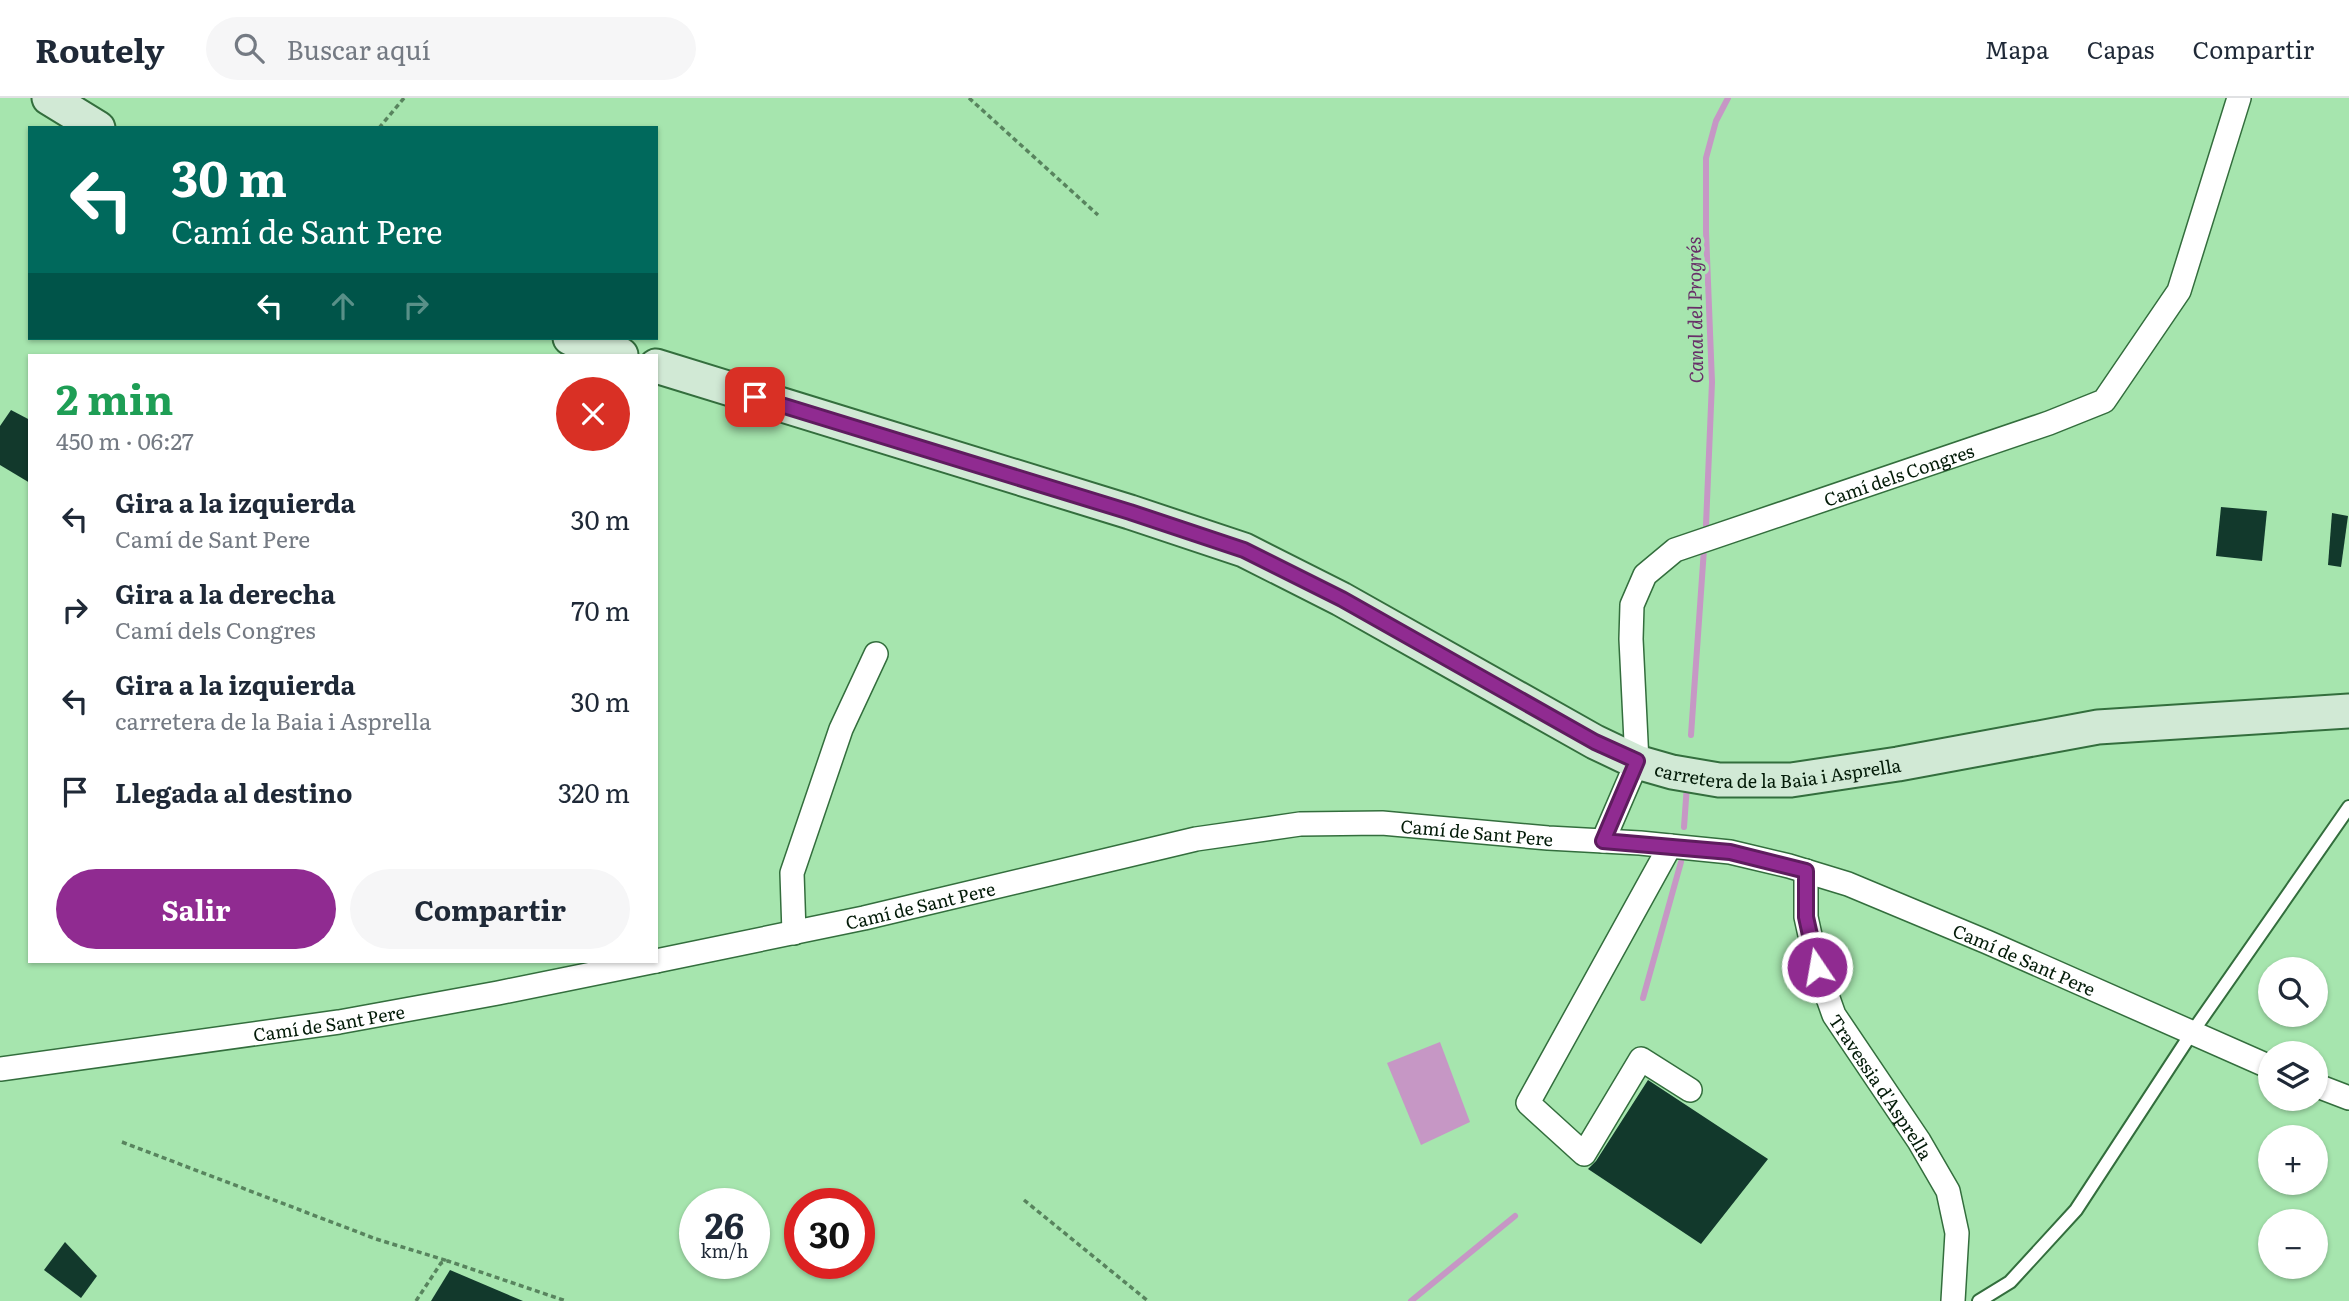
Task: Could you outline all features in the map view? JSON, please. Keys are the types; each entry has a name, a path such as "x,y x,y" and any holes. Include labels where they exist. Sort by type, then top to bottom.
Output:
{"main road":[{"path":"49,98 95,126"},
{"path":"576,340 618,354"},
{"name":"carretera de la Baia i Asprella","path":"658,367 1130,512 1244,550 1342,599 1595,742 1637,761 1672,772 1719,780 1791,780 1898,764 2098,727 2349,711"}],"street":[{"name":"Camí dels Congres","path":"1603,841 1637,761 1632,605 1645,575 1675,550 2049,423 2104,401 2179,290 2239,98"},
{"path":"794,933 792,873 841,729 876,654"},
{"name":"Camí de Sant Pere","path":"658,961 1042,877 1196,839 1300,824 1382,822 1730,852 1806,871 1848,884 1987,942 2258,1062"},
{"path":"1670,846 1528,1103 1584,1154 1641,1059 1690,1090"},
{"name":"Travessia d'Asprella","path":"1806,871 1806,917 1817,967 1833,1015 1919,1141 1948,1191 1957,1233 1953,1301"},
{"name":"Camí de Sant Pere","path":"0,1069 339,1022 646,963"},
{"path":"2328,1090 2349,1098"}],"lane":[{"path":"1979,1301 2010,1282 2076,1210 2191,1034 2349,807"}],"path":[{"path":"381,126 404,98"},
{"path":"969,98 1098,215"},
{"path":"122,1142 376,1239 566,1301"},
{"path":"1024,1199 1148,1301"},
{"path":"416,1301 442,1263 449,1261"}],"shaded area":[{"path":"1440,1042 1470,1122 1421,1145 1387,1063"}],"building":[{"path":"11,410 28,419 28,482 0,465 0,426"},
{"path":"2221,507 2267,511 2262,561 2216,556"},
{"path":"2332,513 2348,516 2341,567 2328,565"},
{"path":"1648,1080 1768,1159 1701,1244 1588,1169 1596,1161"},
{"path":"65,1242 97,1276 81,1298 44,1270"},
{"path":"450,1270 523,1301 431,1301"}],"waterway":[{"name":"Canal del Progrés","path":"1706,525 1712,382 1706,158 1716,121 1728,98"},
{"name":"Canal del Progrés","path":"1691,735 1704,549"},
{"name":"Canal del Progrés","path":"1684,827 1687,785"},
{"name":"Canal del Progrés","path":"1643,998 1681,862"},
{"name":"Canal del Progrés","path":"1411,1301 1515,1216"}],"route":[{"path":"755,397 1130,512 1244,550 1342,599 1595,742 1637,761 1603,841 1730,852 1806,871 1806,917 1817,967"}]}
